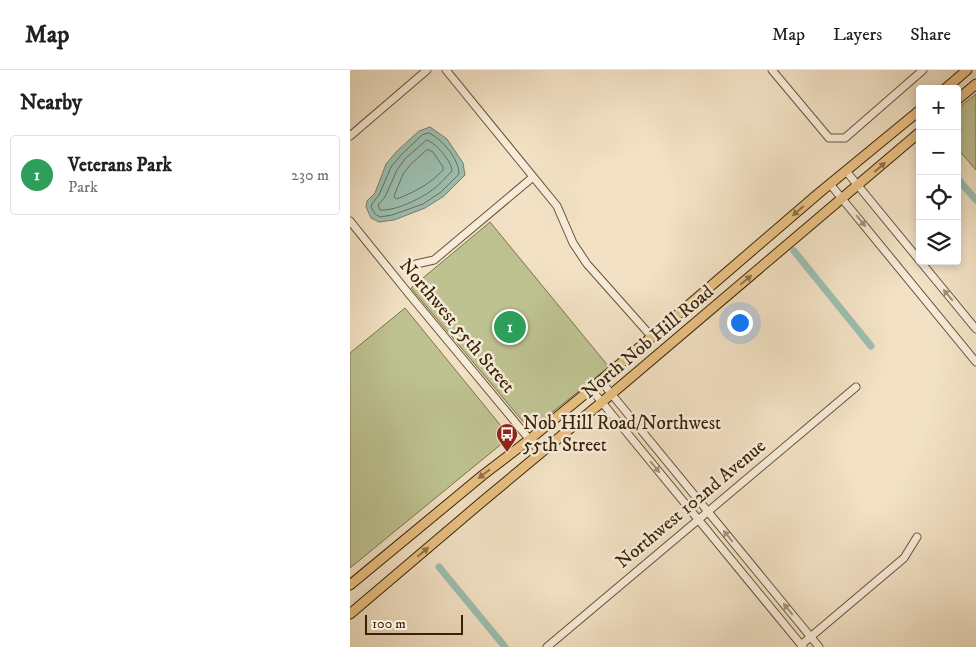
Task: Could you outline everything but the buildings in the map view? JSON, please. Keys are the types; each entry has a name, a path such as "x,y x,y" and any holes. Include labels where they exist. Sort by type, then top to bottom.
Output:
{"main road":[{"path":"950,85 967,70"},
{"path":"961,97 976,84"},
{"name":"North Nob Hill Road","path":"350,585 483,474 530,439 590,389 830,184 916,113"},
{"name":"North Nob Hill Road","path":"350,614 916,135"}],"street":[{"path":"350,136 427,70"},
{"path":"446,70 557,206 573,243 587,264 651,336"},
{"path":"772,70 829,138 845,138 923,70"},
{"path":"846,171 916,256"},
{"path":"416,264 434,260 533,177"},
{"path":"830,184 976,362"},
{"name":"Northwest 55th Street","path":"350,221 408,294 540,452"},
{"path":"923,265 976,329"},
{"path":"600,380 819,647"},
{"name":"Northwest 102nd Avenue","path":"547,647 856,387"},
{"path":"590,389 802,646 904,558 917,537"}],"green space":[{"path":"976,94 976,170 961,153 961,106"},
{"path":"490,222 609,367 530,430 411,288"},
{"path":"405,308 510,437 350,568 350,353"}],"water":[{"path":"430,127 447,139 463,163 465,175 444,196 425,208 394,220 379,222 371,218 366,207 367,201 375,193 386,164 419,131"}],"waterway":[{"path":"961,183 976,200"},
{"path":"794,251 871,346"},
{"path":"439,567 505,647"}],"place":[{"name":"Veterans Park","path":"510,327"},
{"name":"Nob Hill Road/Northwest 55th Street","path":"507,453"}]}
